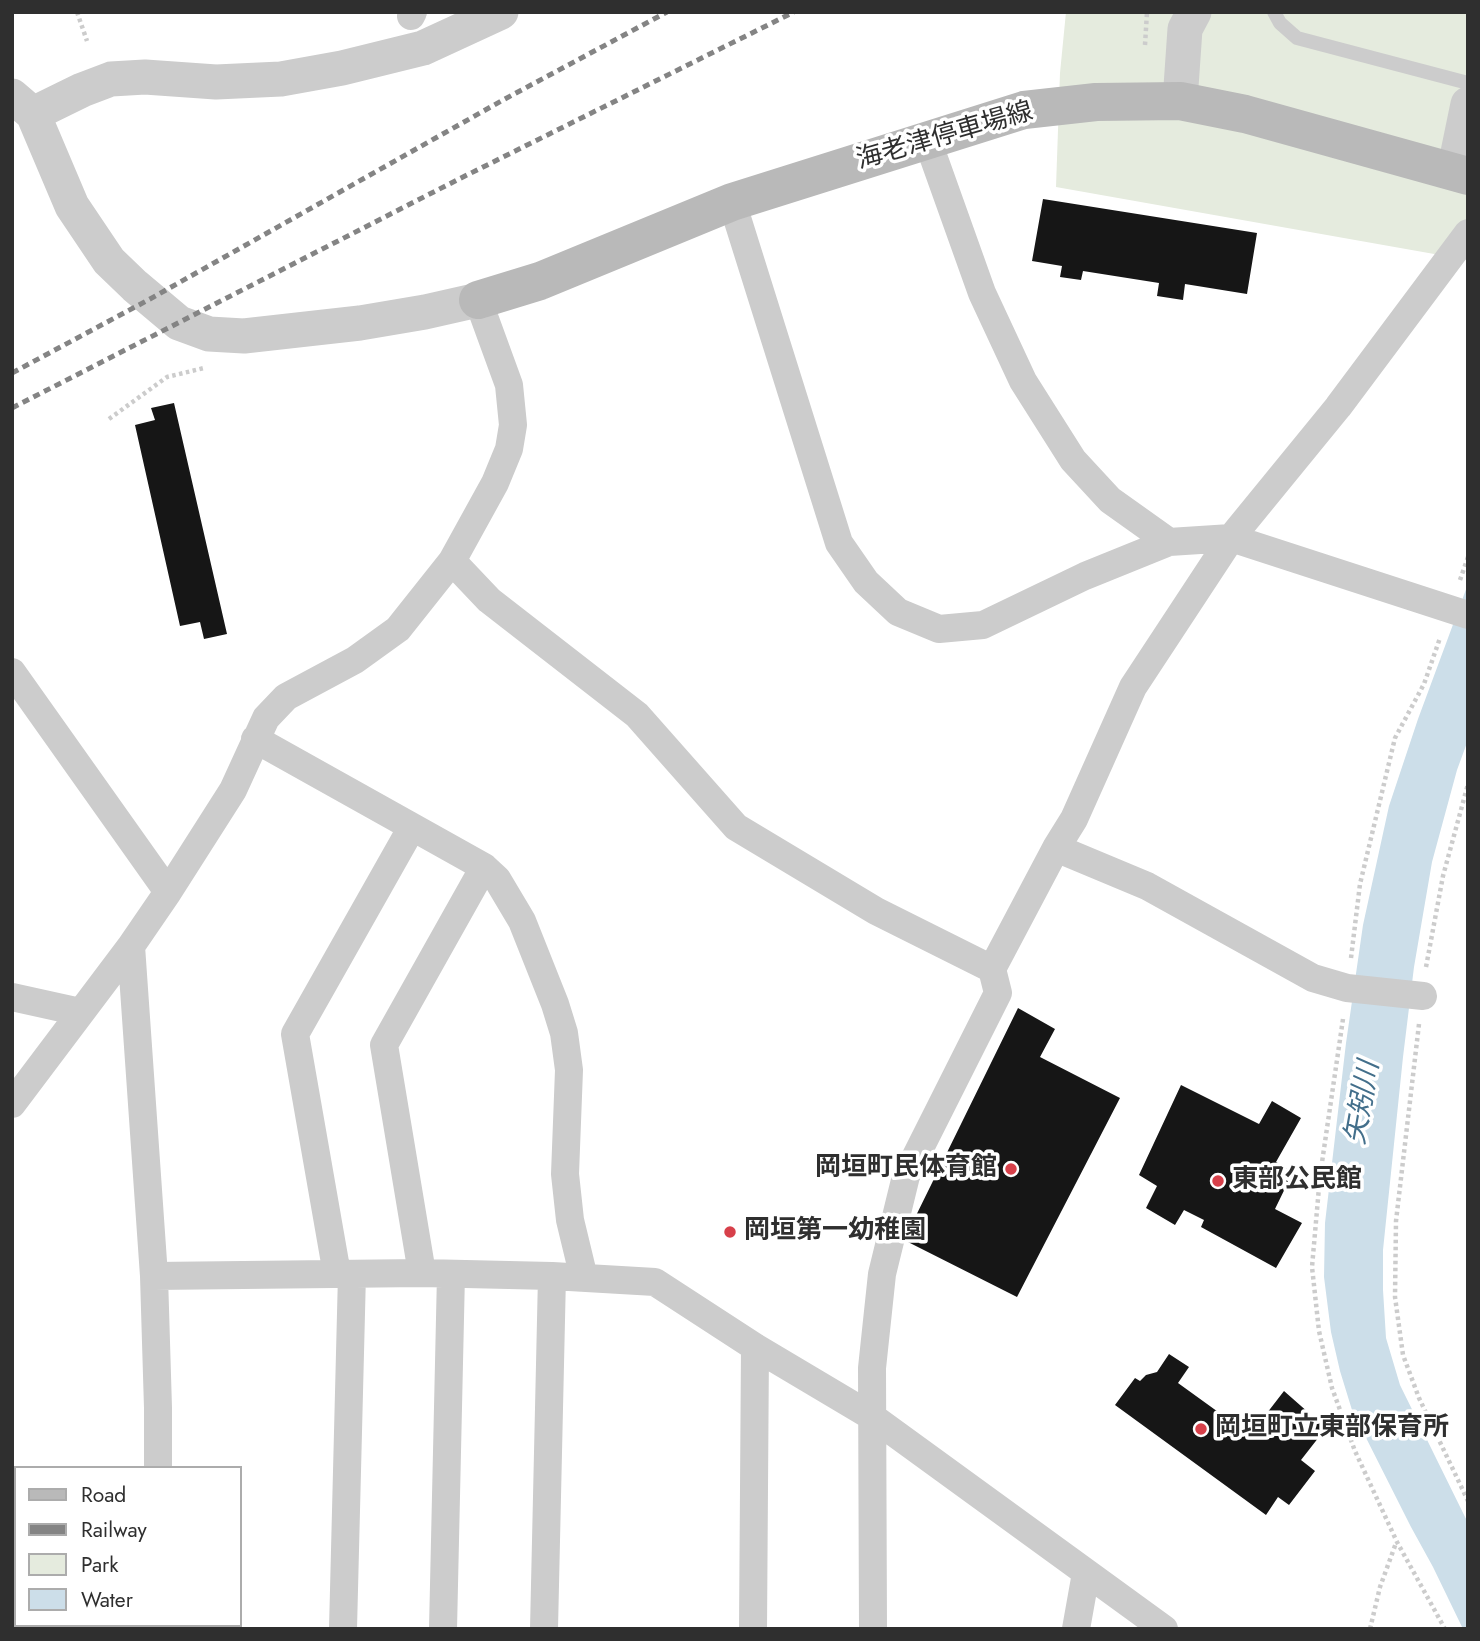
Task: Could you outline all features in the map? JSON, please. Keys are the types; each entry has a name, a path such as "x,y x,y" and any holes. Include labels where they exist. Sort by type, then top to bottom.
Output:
{"main road":[{"name":"海老津停車場線","path":"478,300 540,281 732,202 1024,110 1096,102 1180,101 1245,114 1461,174"}],"street":[{"path":"12,1104 131,946 168,892 233,790 265,718 286,697 355,660 398,629 452,561 495,483 509,449 513,425 509,385 478,300 360,323 244,336 209,334 178,323 109,261 72,206 22,105 82,90 111,79 145,77 216,82 281,79 342,68 423,48 501,12"},
{"path":"1180,101 1185,29 1194,12"},
{"path":"1461,174 1468,104"},
{"path":"927,139 982,293 1023,381 1073,460 1110,500 1170,542"},
{"path":"732,202 839,543 866,582 898,612 939,629 983,625 1085,576 1170,542 1231,538 1459,612"},
{"path":"873,1629 872,1368 882,1274 906,1176 998,993 992,969 1074,818 1133,687 1231,538 1338,407 1468,233"},
{"path":"452,561 489,600 637,715 736,827 876,911 992,969"},
{"path":"12,672 168,892"},
{"path":"255,739 484,867 497,879 522,921 564,1032 569,1070 565,1174 570,1220 584,1278"},
{"path":"343,1629 344,1274 295,1034 412,827"},
{"path":"1056,848 1147,886 1313,978 1347,988 1423,996"},
{"path":"422,1273 384,1045 484,867"},
{"path":"131,946 154,1276 158,1466"},
{"path":"12,997 80,1012"},
{"path":"154,1276 422,1273 655,1282 755,1347 871,1416 1164,1629"},
{"path":"443,1629 451,1274"},
{"path":"544,1629 552,1276"},
{"path":"753,1629 755,1347"},
{"path":"1076,1629 1086,1573"}],"lane":[{"path":"1275,12 1280,23 1297,37 1468,83"}],"path":[{"path":"77,12 87,41"},
{"path":"1145,45 1147,12"},
{"path":"109,419 167,377 204,368"},
{"path":"1445,1629 1397,1542 1355,1451 1332,1388 1319,1331 1312,1267 1320,1177 1360,884 1395,738 1459,612 1468,557"},
{"path":"1468,783 1443,876 1423,996 1396,1221 1395,1297 1403,1355 1419,1398 1468,1501"},
{"path":"1370,1629 1380,1587 1397,1542"}],"green space":[{"path":"1066,12 1468,12 1468,260 1056,187 1060,73"}],"water":[{"name":"矢矧川","path":"1468,584 1468,740 1432,862 1414,967 1383,1250 1386,1338 1400,1385 1468,1523 1468,1629 1463,1629 1352,1410 1331,1332 1324,1277 1325,1223 1363,925 1389,806"}],"building":[{"path":"1043,199 1257,233 1247,294 1185,284 1183,300 1157,296 1159,283 1083,271 1081,280 1060,277 1062,266 1032,261"},
{"path":"174,403 227,634 204,639 200,622 180,626 135,425 155,420 151,408"},
{"name":"岡垣町民体育館","path":"1018,1008 1055,1029 1040,1057 1120,1098 1017,1297 904,1240"},
{"name":"東部公民館","path":"1181,1085 1259,1124 1272,1101 1301,1118 1276,1162 1293,1172 1275,1209 1302,1223 1276,1268 1201,1227 1204,1220 1184,1210 1175,1225 1146,1208 1157,1186 1139,1175"},
{"name":"岡垣町立東部保育所","path":"1169,1354 1189,1367 1178,1383 1250,1435 1284,1391 1326,1428 1301,1460 1315,1471 1289,1505 1278,1497 1266,1515 1115,1405 1135,1378 1140,1381 1146,1375 1157,1372"}],"railway":[{"path":"12,373 667,12"},
{"path":"12,408 457,180 794,12"}],"place":[{"name":"岡垣町民体育館","path":"1011,1169"},
{"name":"東部公民館","path":"1218,1181"},
{"name":"岡垣第一幼稚園","path":"730,1232"},
{"name":"岡垣町立東部保育所","path":"1201,1429"}]}
